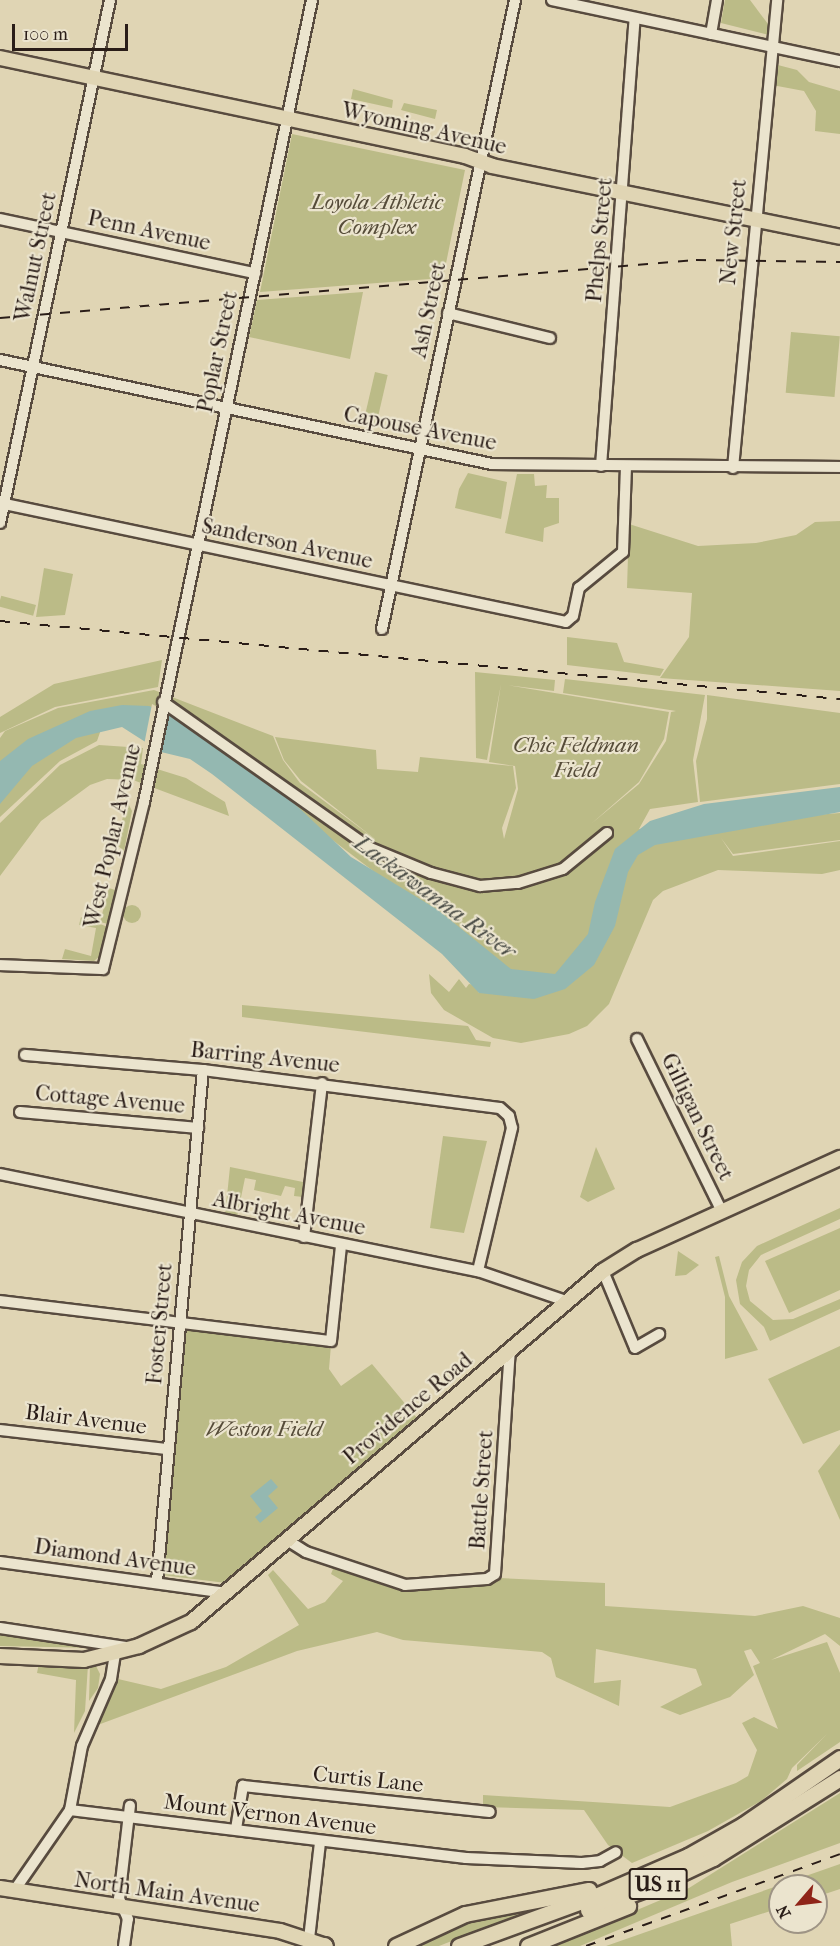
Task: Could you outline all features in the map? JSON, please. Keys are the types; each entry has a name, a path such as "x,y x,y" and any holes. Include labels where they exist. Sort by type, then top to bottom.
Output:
{"highway":[{"name":"US 11","path":"459,1946 633,1881 724,1836 840,1758"},
{"name":"US 11","path":"486,1946 675,1876 840,1778"},
{"path":"528,1946 700,1874 817,1793"},
{"path":"397,1946 465,1914 633,1881"}],"main road":[{"name":"Wyoming Avenue","path":"0,58 94,81 840,237"},
{"name":"Providence Road","path":"0,1656 84,1660 132,1648 191,1622 603,1271 637,1250 840,1158"},
{"name":"North Main Avenue","path":"0,1887 124,1908 266,1928 309,1939 325,1946"}],"street":[{"name":"Walnut Street","path":"0,523 2,503 110,0"},
{"name":"Poplar Street","path":"162,707 312,0"},
{"name":"Ash Street","path":"382,629 515,0"},
{"path":"552,0 840,61"},
{"path":"711,34 717,0"},
{"name":"New Street","path":"733,468 777,0"},
{"name":"Phelps Street","path":"601,466 624,192 635,18"},
{"name":"Penn Avenue","path":"0,219 255,273"},
{"path":"448,313 550,338"},
{"name":"Capouse Avenue","path":"0,360 225,409 512,466 840,467"},
{"name":"Sanderson Avenue","path":"2,503 566,622 573,616 579,588 623,552 626,466"},
{"path":"162,707 370,848 431,873 480,886 518,883 563,869 607,833"},
{"name":"West Poplar Avenue","path":"0,965 103,969 162,707"},
{"name":"Gilligan Street","path":"636,1039 722,1212"},
{"name":"Barring Avenue","path":"25,1055 322,1083 500,1108 509,1116 512,1128 478,1271"},
{"name":"Foster Street","path":"156,1581 203,1070"},
{"path":"304,1237 322,1083"},
{"name":"Cottage Avenue","path":"20,1112 198,1128"},
{"name":"Albright Avenue","path":"0,1174 341,1246 478,1271 569,1302"},
{"path":"0,1301 331,1341 341,1246"},
{"path":"603,1271 635,1348 659,1334"},
{"name":"Battle Street","path":"287,1539 306,1552 369,1570 405,1585 487,1579 495,1574 510,1350"},
{"name":"Blair Avenue","path":"0,1430 168,1449"},
{"name":"Diamond Avenue","path":"0,1562 156,1581 225,1593"},
{"path":"0,1628 132,1648"},
{"path":"14,1891 70,1810 82,1746 111,1679 115,1654"},
{"name":"Curtis Lane","path":"236,1829 243,1786 490,1812"},
{"name":"Mount Vernon Avenue","path":"70,1810 129,1811 320,1842 466,1858 582,1863 600,1861 616,1852"},
{"path":"124,1946 128,1919 119,1899 129,1811"},
{"path":"309,1939 320,1842"}],"green space":[{"path":"725,0 750,0 768,24 769,35 721,23"},
{"path":"774,64 797,70 809,82 840,91 840,134 815,131 816,111 804,91 772,85"},
{"path":"353,89 393,100 392,108 351,99"},
{"path":"404,103 437,110 435,119 401,110"},
{"name":"Loyola Athletic Complex","path":"292,134 465,170 443,278 260,292"},
{"name":"Loyola Athletic Complex","path":"363,292 350,359 249,337 257,300"},
{"path":"791,332 840,336 834,397 786,393"},
{"path":"375,372 388,375 375,429 363,426"},
{"path":"468,473 507,482 501,519 455,508 459,489"},
{"path":"517,474 534,474 535,486 547,485 546,498 559,498 559,523 544,528 543,542 505,533"},
{"path":"840,521 840,691 660,678 689,637 692,593 627,588 629,524 698,546 756,543 796,535 815,522"},
{"path":"44,568 73,574 65,615 36,617"},
{"path":"1,596 36,605 33,616 0,607"},
{"path":"567,637 617,643 624,662 664,669 660,676 567,665"},
{"path":"162,660 158,687 55,707 0,733 0,717 54,684"},
{"name":"Chic Feldman Field","path":"475,672 555,680 554,691 507,685 669,712 664,739 639,782 591,824 639,784 666,741 671,712 676,711 563,693 565,679 705,695 693,760 698,802 650,809 639,829 840,813 840,840 733,854 721,838 733,856 840,841 840,870 822,874 718,870 663,891 653,900 609,1004 587,1026 569,1034 521,1043 493,1038 444,1010 431,993 429,974 449,992 459,979 466,988 469,984 475,985 479,993 490,992 385,880 251,778 105,718 97,741 60,761 0,817 0,738 5,731 58,708 154,690 273,736 283,760 300,783 375,839 301,781 284,760 275,737 376,750 377,769 418,772 420,757 513,766 516,788 502,828 504,839 518,789 515,766 489,762 501,684 487,760 476,758"},
{"path":"707,695 840,713 840,784 700,802 696,761 707,719"},
{"path":"99,745 143,748 141,764 186,778 225,802 229,816 133,780 107,779 90,785 41,821 0,876 0,823 60,765"},
{"path":"127,801 132,811 124,851 116,844"},
{"path":"109,888 115,890 108,924 100,922"},
{"path":"128,905 136,905 141,910 139,921 128,923 123,918 123,910"},
{"path":"81,917 108,927 100,956 94,961 62,959 65,949 91,956 96,928 79,925"},
{"path":"242,1005 468,1026 476,1040 491,1042 490,1047 242,1017"},
{"path":"443,1136 487,1141 464,1233 430,1228"},
{"path":"596,1147 615,1189 588,1202 580,1197"},
{"path":"230,1167 303,1182 303,1197 294,1196 295,1188 285,1186 281,1196 254,1190 256,1180 245,1178 237,1217 225,1215"},
{"path":"840,1208 840,1219 761,1255 749,1270 746,1286 750,1301 773,1320 793,1319 840,1299 840,1309 770,1341 764,1327 740,1304 736,1280 742,1262 757,1246"},
{"path":"840,1228 840,1290 789,1313 765,1261"},
{"path":"678,1251 699,1265 686,1275 675,1276"},
{"path":"719,1256 729,1296 758,1350 725,1359 725,1297 715,1257"},
{"name":"Weston Field","path":"184,1329 331,1345 329,1369 341,1386 372,1364 417,1418 226,1583 162,1575"},
{"path":"840,1346 840,1430 803,1444 768,1379"},
{"path":"840,1444 840,1520 818,1471"},
{"path":"309,1557 404,1590 474,1586 500,1578 605,1583 605,1606 755,1616 803,1606 840,1618 840,1646 825,1634 771,1660 827,1642 840,1673 840,1742 797,1771 797,1765 827,1734 792,1768 787,1779 761,1801 708,1831 632,1863 608,1845 584,1810 483,1807 483,1795 670,1807 736,1783 748,1776 757,1750 742,1723 754,1717 778,1729 753,1666 760,1663 751,1649 744,1651 754,1675 730,1697 680,1715 660,1707 702,1685 696,1669 596,1649 594,1683 621,1680 619,1706 556,1677 551,1658 542,1652 403,1640 377,1632 297,1651 95,1726 118,1679 161,1689 226,1667 299,1625 268,1575 273,1570 308,1609 325,1602 343,1581 331,1574 333,1569"},
{"path":"0,1634 98,1648 0,1646"},
{"path":"39,1663 88,1665 85,1711 74,1733 76,1680 37,1673"},
{"path":"95,1664 100,1674 98,1688 89,1701 90,1665"},
{"path":"840,1793 840,1843 732,1882 580,1946 552,1946 689,1888"},
{"path":"840,1864 840,1889 828,1893 828,1874 811,1874"},
{"path":"768,1889 768,1912 730,1924 732,1946 606,1946"},
{"path":"540,1906 439,1946 406,1946 428,1934 481,1916"}],"water":[{"path":"122,705 149,706 186,721 279,789 351,857 438,910 511,969 555,974 588,934 595,902 615,849 650,821 704,804 840,787 840,812 655,845 638,855 628,872 615,926 594,965 565,989 534,999 479,993 442,954 212,774 190,759 161,752 122,727 76,738 32,766 0,804 0,761 28,739 90,711"},
{"path":"271,1479 278,1487 268,1496 278,1508 260,1523 255,1517 262,1511 250,1496"}],"pier":[{"path":"152,704 165,711 158,754 144,745"}],"railway":[{"path":"0,318 696,260 840,262"},
{"path":"0,621 840,699"},
{"path":"586,1946 840,1854"}],"water label":[{"name":"Lackawanna River","path":"435,897"}]}
